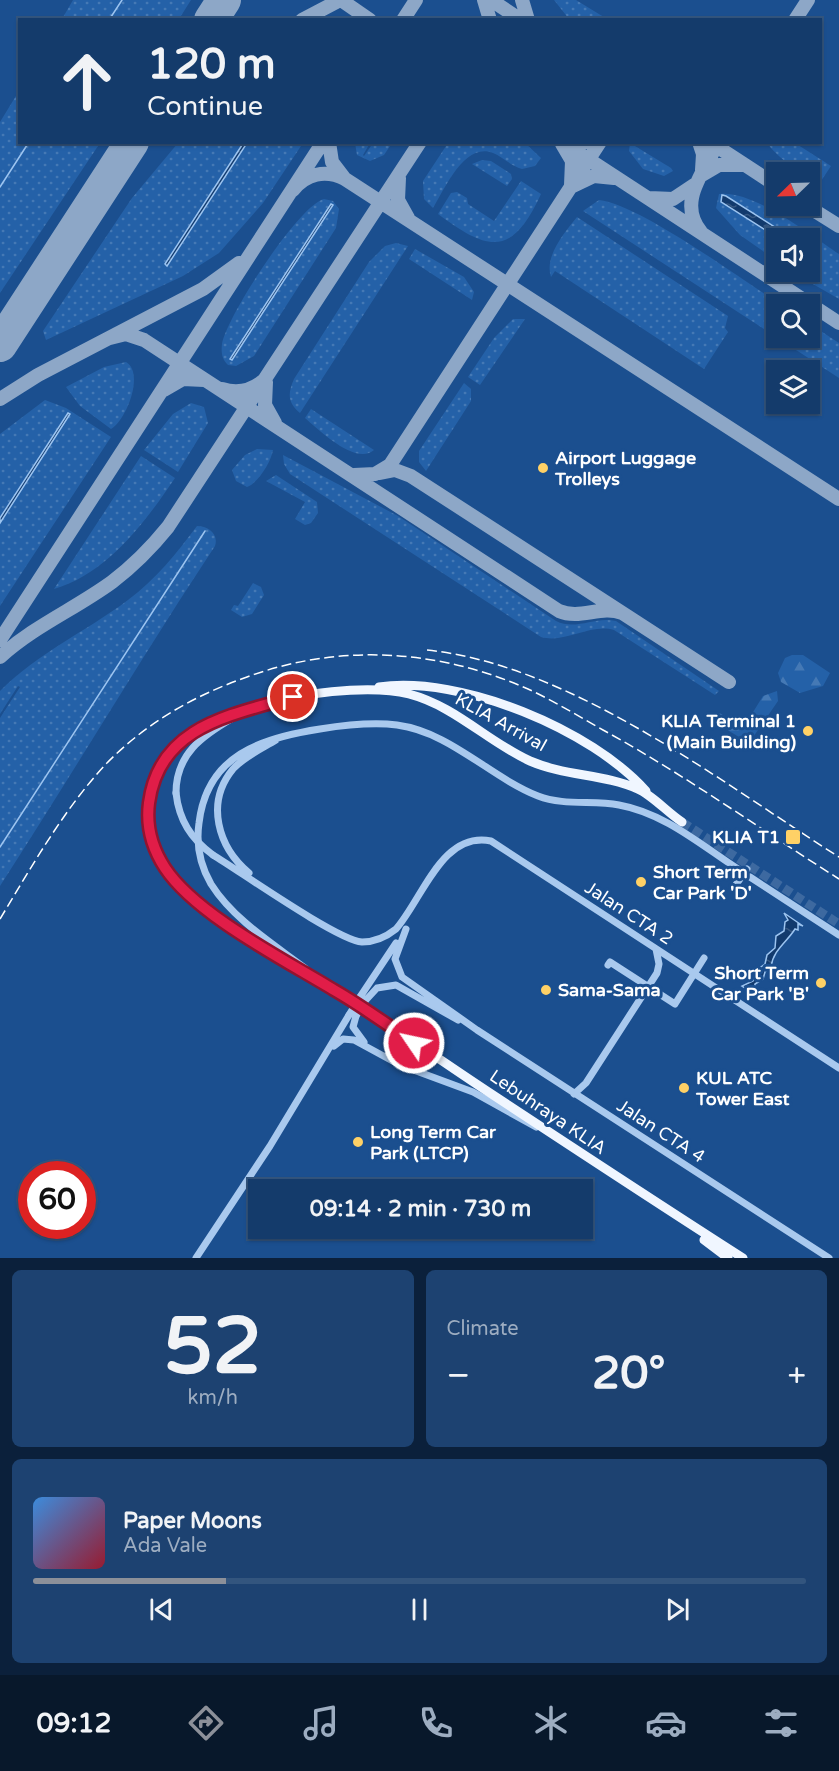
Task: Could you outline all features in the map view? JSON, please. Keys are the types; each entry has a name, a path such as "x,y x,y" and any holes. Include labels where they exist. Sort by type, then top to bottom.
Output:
{"main road":[{"name":"KLIA Arrival","path":"402,685 465,694 530,715 584,740 624,767 648,793 683,821 638,789 530,761 431,703 408,694 364,689 402,685"},
{"name":"Lebuhraya KLIA","path":"364,689 293,697 200,728 180,742 158,771 150,798 148,820 151,839 165,869 196,901 285,961 337,991 743,1258"},
{"path":"672,1212 728,1258"}],"street":[{"path":"246,711 206,735 190,750 179,769 176,793 186,828 199,843 213,855 336,932 363,942 377,940 396,929 416,901"},
{"path":"337,991 230,907 211,883 199,852 200,815 208,789 218,772 246,750 280,737 322,728 367,724 396,725 418,730 459,750 514,785 540,797 558,801 615,804 653,815 738,869"},
{"path":"272,891 230,853 221,838 218,815 220,795 232,771 255,752 280,737"},
{"name":"Jalan CTA 2","path":"416,901 452,849 468,840 485,839 504,848 839,1068"},
{"path":"735,886 747,869"},
{"path":"750,877 839,934"},
{"path":"416,901 395,953 399,973 477,1030"},
{"path":"196,1258 406,929"},
{"path":"574,1094 586,1083 657,973 659,956 655,948"},
{"path":"608,965 610,962 675,1004 704,958"},
{"path":"363,999 377,988 396,985 477,1030"},
{"path":"352,1015 356,1034 378,1053"},
{"name":"Jalan CTA 4","path":"477,1030 829,1258"},
{"path":"321,1063 336,1043 343,1039 350,1039 400,1065 473,1092 552,1134"}],"green space":[{"path":"73,0 191,0 180,18 63,18"},
{"path":"554,0 576,0 605,18 568,18"},
{"path":"18,93 18,144 99,144 0,293 0,122"},
{"path":"177,144 243,144 165,264 167,266 246,144 302,144 263,203 219,253 183,276 46,340 43,331 132,198"},
{"path":"355,144 369,144 364,156 372,144 391,144 384,155 370,161 357,155"},
{"path":"447,144 526,144 541,158 535,166 522,169 493,153 483,151 473,154 457,169 433,208 424,199 423,181"},
{"path":"632,144 673,171 664,176 643,169 629,151"},
{"path":"768,144 797,144 831,166 820,182 820,162 786,162"},
{"path":"482,160 491,161 511,174 512,179 507,186 472,164"},
{"path":"521,181 541,194 520,229 509,238 498,242 485,241 456,227 438,214 451,193 457,192 467,198 468,204 494,221"},
{"path":"719,194 733,194 766,207 766,216 783,216 801,228 766,228 766,253 740,235 716,208"},
{"path":"324,199 333,201 339,209 336,228 254,356 236,366 228,365 222,356 222,344 236,311 282,241 312,206"},
{"path":"599,200 617,205 664,228 717,262 766,295 766,331 583,211"},
{"path":"577,217 728,316 725,328 728,332 704,369 555,271 551,277 550,261 553,253"},
{"path":"820,241 839,254 839,299 809,282 820,282"},
{"path":"396,243 408,246 300,413 290,397 294,379 369,262 385,246"},
{"path":"415,249 464,277 474,292 472,300 409,259"},
{"path":"513,319 525,319 480,385 468,377 494,338"},
{"path":"820,331 839,343 839,378 820,366 820,360 812,360 793,348 820,348"},
{"path":"126,362 134,376 134,386 122,417 111,429 80,406 66,387 104,367"},
{"path":"464,383 471,389 471,401 426,471 419,462 419,451"},
{"path":"45,400 66,408 111,437 0,606 0,434"},
{"path":"191,403 204,407 208,423 178,472 144,450 173,414"},
{"path":"311,409 374,450 366,454 358,453 328,438 305,418"},
{"path":"257,449 273,450 263,472 247,487 236,481 232,470 245,455"},
{"path":"283,455 398,516 556,621 571,625 601,620 616,621 719,691 715,695 614,630 596,629 559,638 541,637 290,474 284,464"},
{"path":"141,456 175,478 138,528 108,559 73,582 54,589"},
{"path":"276,475 317,502 318,513 311,523 305,525 295,519 305,502 266,481"},
{"path":"197,526 205,527 214,534 215,546 0,886 0,718 20,687 18,686 0,714 0,691 30,665 112,612 148,584"},
{"path":"253,583 261,587 264,595 252,614 242,617 231,610 234,605 238,606"},
{"path":"792,655 803,655 830,673 823,686 800,693 781,682 778,673 785,658"},
{"path":"777,691 778,701 749,743 711,720 719,713 736,721 750,717 763,696"}],"water":[{"path":"243,144 246,144 167,266 165,264"},
{"path":"722,195 726,196 776,228 766,228 766,230 721,202"},
{"path":"331,204 333,205 232,360 230,359"},
{"path":"68,413 70,414 0,523 0,518"},
{"path":"784,913 803,926 798,924 798,930 795,929 777,951 763,979 755,984 754,994 742,986 753,981 756,971 765,964 767,955 775,948 776,936 784,931 785,922 788,920"}],"waterway":[{"path":"110,18 122,0"},
{"path":"0,187 28,144"},
{"path":"0,847 205,531"}],"taxiway":[{"path":"306,18 340,0"},
{"path":"341,0 367,18"},
{"path":"404,18 416,0"},
{"path":"484,0 489,18"},
{"path":"491,0 518,18"},
{"path":"522,0 527,18"},
{"path":"796,18 808,0"},
{"path":"126,152 133,144"},
{"path":"0,640 322,144"},
{"path":"329,144 332,162 345,179"},
{"path":"0,657 27,636 112,582 142,556 168,527 419,144"},
{"path":"562,144 572,161 571,185"},
{"path":"565,144 839,323"},
{"path":"354,475 375,474 390,465 599,144"},
{"path":"700,144 703,154 702,170"},
{"path":"713,144 766,179"},
{"path":"701,232 691,209 692,198 700,175 717,144"},
{"path":"702,175 719,165 742,165"},
{"path":"293,190 304,180 316,175 330,174 345,179 839,499"},
{"path":"573,186 594,176 614,178"},
{"path":"399,178 398,200 408,218"},
{"path":"649,198 673,199 694,185"},
{"path":"820,214 839,226"},
{"path":"0,399 38,375 203,289 239,263"},
{"path":"110,338 126,334 144,340 559,611 575,614 606,611 622,613"},
{"path":"164,390 183,379 204,380"},
{"path":"222,389 244,391 263,381"},
{"path":"266,382 265,405 275,423"},
{"path":"380,473 395,470 411,476 729,682"}],"runway":[{"path":"212,18 224,0"},
{"path":"0,345 131,144"}],"tunnel":[{"path":"682,822 839,924"}],"railway":[{"path":"427,650 481,660 535,678 589,702 694,762 839,857"},
{"path":"0,919 49,838 76,800 121,749 154,723 189,702 247,677 282,666 353,655 388,655 459,665 528,689 663,765 839,879"}],"place":[{"name":"Airport Luggage Trolleys","path":"543,468"},
{"name":"KLIA Terminal 1 (Main Building)","path":"808,731"},
{"name":"KLIA T1","path":"793,837"},
{"name":"Short Term Car Park 'D'","path":"641,882"},
{"name":"Short Term Car Park 'B'","path":"821,983"},
{"name":"Sama-Sama","path":"546,990"},
{"name":"KUL ATC Tower East","path":"684,1088"},
{"name":"Long Term Car Park (LTCP)","path":"358,1142"}],"route":[{"path":"293,697 207,724 175,747 158,771 150,798 148,820 154,848 172,878 196,901 414,1043"}]}
